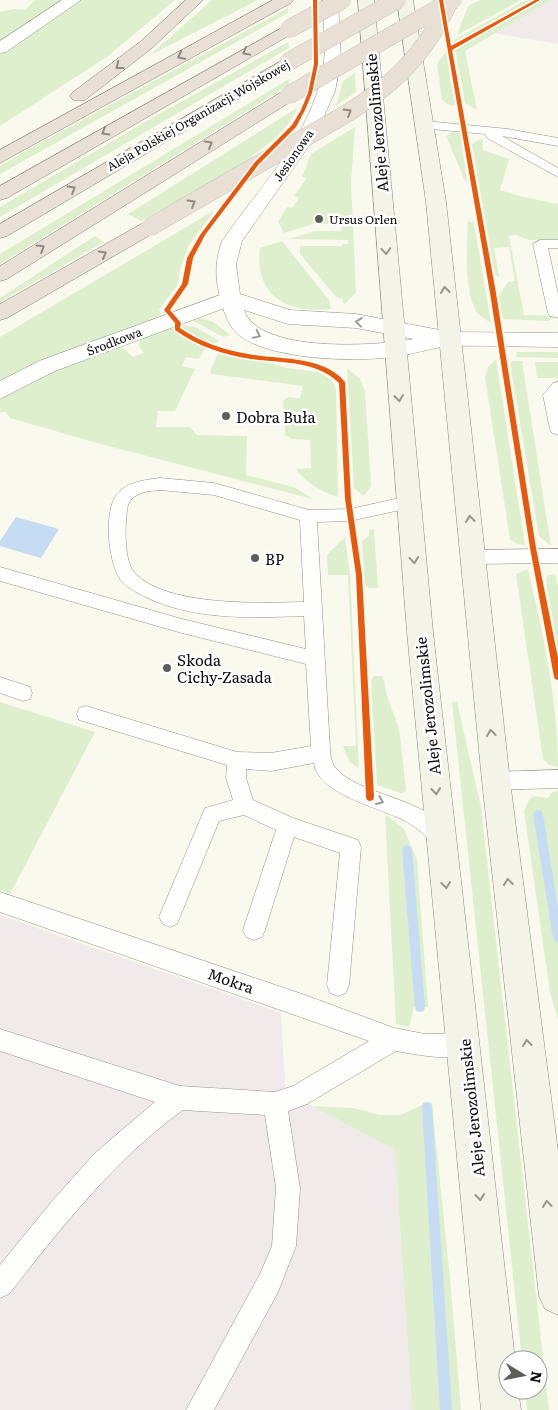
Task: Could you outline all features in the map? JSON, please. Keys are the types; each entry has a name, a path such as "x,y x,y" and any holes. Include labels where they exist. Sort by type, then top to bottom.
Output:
{"highway":[{"path":"0,153 146,45 195,0"},
{"path":"0,157 285,0"},
{"name":"Aleja Polskiej Organizacji Wojskowej","path":"0,194 342,0"},
{"name":"Aleja Polskiej Organizacji Wojskowej","path":"0,232 397,0"},
{"path":"0,275 143,184 289,95 451,0"},
{"path":"0,314 372,98 415,60 443,20 451,0"}],"main road":[{"name":"Aleje Jerozolimskie","path":"366,0 393,339 440,836 464,1044 501,1410"},
{"path":"405,0 436,202 496,781 558,1296"}],"street":[{"path":"1,46 72,0"},
{"name":"Jesionowa","path":"330,0 333,56 327,93 314,124 232,241 226,258 224,273 226,288 231,298 236,318 241,324 246,329 272,342 295,348 321,350 393,339"},
{"path":"231,298 288,317 356,321 393,339 558,340"},
{"name":"Środkowa","path":"0,391 47,366 231,298"}],"lane":[{"path":"425,125 508,133 558,142"},
{"path":"486,132 558,173"},
{"path":"558,244 540,244 544,262 552,278 555,312 558,312"},
{"path":"544,262 558,262"},
{"path":"558,387 551,395 558,429"},
{"path":"313,609 214,610 197,607 144,587 126,576 117,546 121,503 125,495 141,487 154,484 205,487 284,507 308,516 350,515 409,502"},
{"path":"308,516 323,761 337,782 419,818 440,836"},
{"path":"474,557 558,556"},
{"path":"0,574 182,626 316,659"},
{"path":"0,685 23,693"},
{"path":"86,714 238,760 271,762 323,761"},
{"path":"238,760 236,778 245,806"},
{"path":"496,781 558,779"},
{"path":"170,917 212,814 245,806 288,826 352,847 338,985"},
{"path":"254,930 288,826"},
{"name":"Mokra","path":"0,902 305,1006 394,1039 425,1045 464,1044"},
{"path":"0,1040 180,1098 275,1104 299,1096 394,1039"},
{"path":"0,1285 102,1162 150,1117 180,1098"},
{"path":"199,1410 269,1283 284,1246 288,1188 275,1104"}],"shaded area":[{"path":"551,0 558,0 558,44 492,33"},
{"path":"0,915 281,1013 285,1085 312,1106 395,1150 412,1410 0,1410"}],"green space":[{"path":"35,0 65,0 6,39 0,41 0,12 14,9 25,10"},
{"path":"80,0 175,0 108,56 0,126 0,54"},
{"path":"212,0 258,0 150,55"},
{"path":"480,0 521,0 457,35 468,6"},
{"path":"526,0 534,0 454,42 454,40"},
{"path":"542,0 551,0 465,51 477,110 465,103 455,48"},
{"path":"288,8 288,13 0,174 0,166 22,153"},
{"path":"288,42 289,48 0,217 0,207 152,118"},
{"path":"446,51 455,106 447,104 442,100 437,64"},
{"path":"355,73 356,92 336,106 343,81"},
{"path":"289,79 289,85 0,264 0,254"},
{"path":"297,108 288,124 272,140 228,172 141,221 128,214"},
{"path":"355,127 351,182 356,292 344,305 343,299 336,297 300,254 300,246 342,246 342,244 348,244 348,240 289,239 315,231 341,231 341,224 323,224 323,216 314,216 313,224 284,233 278,222 287,207 292,208 299,198 294,196 307,178 302,177 311,154"},
{"path":"452,132 460,133 467,180 465,181 446,136"},
{"path":"482,138 483,150 509,159 500,190 558,204 558,240 529,240 516,235 509,236 524,315 556,316 548,321 503,319 499,296 508,282 515,281 509,247 494,248 499,277 495,275 472,144"},
{"path":"215,210 189,245 181,266 177,286 159,309 161,315 48,358 0,382 0,337"},
{"path":"468,221 474,223 491,323 477,312 471,297 467,265"},
{"path":"95,236 104,242 0,302 0,298"},
{"path":"282,241 329,300 331,309 315,310 288,305 268,290 262,278 260,248"},
{"path":"199,318 212,321 230,335 223,337 190,319"},
{"path":"178,325 195,327 219,341 213,344 204,341"},
{"path":"170,326 187,340 208,348 203,351 199,359 186,357 182,366 195,369 175,411 158,411 156,427 190,427 197,435 247,436 246,475 294,487 313,499 97,443 10,418 6,412 0,412 0,399 50,372 113,348 122,347 133,357 144,353 139,346 140,339"},
{"path":"221,351 288,368 318,372 332,380 336,390 338,497 315,486 296,469 311,468 310,440 292,439 285,435 283,401 288,397 300,398 303,386 212,374 210,372 217,355"},
{"path":"516,352 558,352 558,358 515,357 517,355"},
{"path":"496,359 525,545 517,544 510,539 485,377 488,367"},
{"path":"522,361 551,546 539,536 510,363"},
{"path":"535,362 558,362 558,378 537,378"},
{"path":"347,368 360,379 365,391 371,486 364,496 354,488"},
{"path":"374,529 378,588 369,588 365,585 362,541 369,536 369,530"},
{"path":"345,537 350,574 359,769 349,761 343,746 356,746 348,575 328,575 327,555"},
{"path":"528,569 544,642 552,692 558,767 549,765 543,759 516,574"},
{"path":"555,574 558,586 558,649 546,581 547,576"},
{"path":"374,676 383,676 387,696 399,728 406,789 406,791 401,793 377,785 371,681"},
{"path":"0,702 95,732 10,894 0,890"},
{"path":"452,702 457,702 481,807 542,1350 521,1350"},
{"path":"558,790 558,1020 550,992 524,811 529,800 534,796 548,798 551,793"},
{"path":"385,814 404,829 417,860 428,1007 414,1007 409,1027 396,1024"},
{"path":"432,1103 461,1410 412,1410 395,1150 312,1106 353,1108 380,1115 400,1115 422,1105"},
{"path":"526,1400 548,1400 549,1410 527,1410"}],"water":[{"path":"16,517 59,529 41,558 0,546 0,541"}],"waterway":[{"path":"538,814 558,938"},
{"path":"407,849 420,1007"},
{"path":"427,1107 446,1410"}],"cycle path":[{"path":"315,0 316,64 310,93 303,110 294,126 257,163 203,235 190,258 185,284 167,310 178,323 177,329 195,340 238,354 315,366 335,375 342,382 348,499 359,575 370,797"},
{"path":"441,0 493,293 533,548 558,677"},
{"path":"450,49 538,0"}],"place":[{"name":"Ursus Orlen","path":"319,219"},
{"name":"Dobra Buła","path":"226,416"},
{"name":"BP","path":"255,558"},
{"name":"Skoda Cichy-Zasada","path":"167,668"}]}
